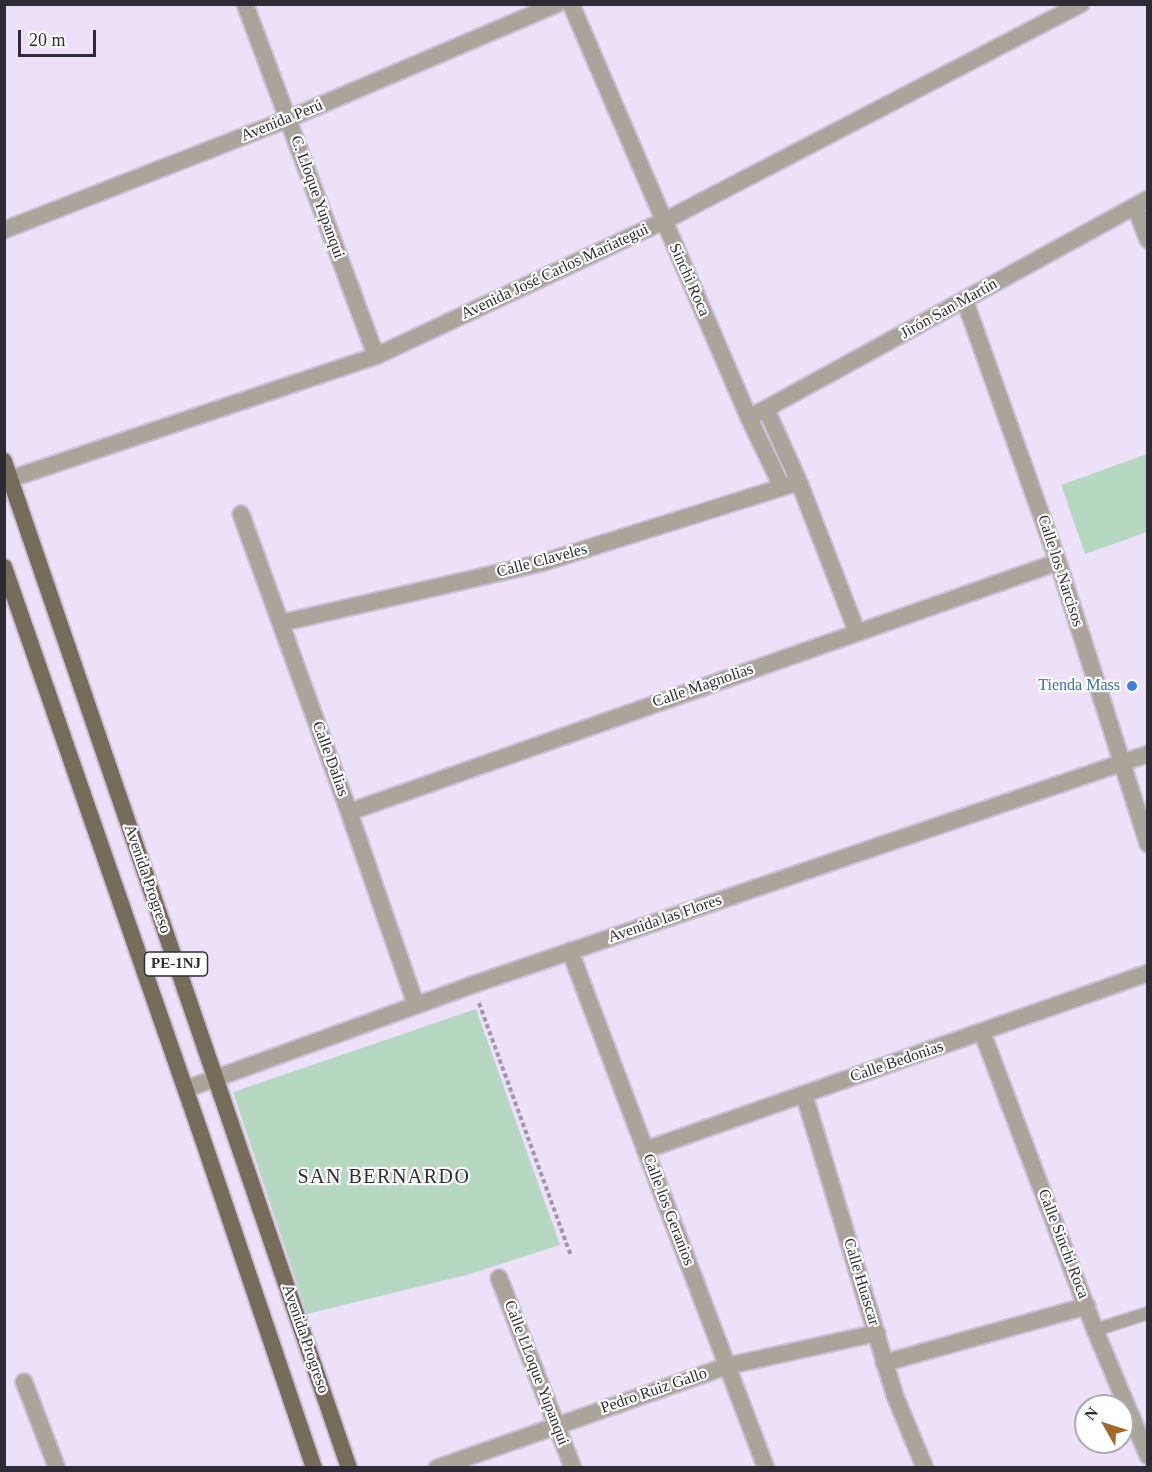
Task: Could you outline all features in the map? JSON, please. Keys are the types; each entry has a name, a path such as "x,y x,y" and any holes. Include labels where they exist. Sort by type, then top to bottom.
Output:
{"main road":[{"name":"Avenida Progreso","path":"4,461 8,480 349,1467"},
{"name":"Avenida Progreso","path":"4,567 9,594 186,1089 314,1467"}],"street":[{"name":"C. Lloque Yupanqui","path":"245,4 376,356"},
{"name":"Avenida Perú","path":"4,230 288,119 557,4"},
{"name":"Sinchi Roca","path":"572,4 750,417 790,485 857,632"},
{"name":"Avenida José Carlos Mariategui","path":"8,480 376,356 664,221 1081,4"},
{"path":"1141,203 1148,240"},
{"name":"Jirón San Martín","path":"750,417 1141,203"},
{"name":"Calle los Narcisos","path":"965,301 1058,562 1148,844"},
{"name":"Sinchi Roca","path":"766,409 790,485"},
{"name":"Calle Claveles","path":"280,622 541,563 790,485"},
{"name":"Calle Dalias","path":"241,514 416,1005"},
{"name":"Calle Magnolias","path":"349,812 1058,562"},
{"name":"Avenida las Flores","path":"186,1089 472,985 1148,754"},
{"name":"Calle los Geranios","path":"570,951 766,1467"},
{"name":"Calle Bedonias","path":"645,1150 1148,973"},
{"name":"Calle Sinchi Roca","path":"982,1032 1095,1330 1148,1456"},
{"name":"Calle Huascar","path":"804,1094 877,1333 884,1363 895,1396 925,1467"},
{"name":"Calle LLoque Yupanqui","path":"499,1278 573,1467"},
{"path":"884,1363 1087,1306"},
{"name":"Pedro Ruiz Gallo","path":"437,1467 727,1366 877,1333"},
{"path":"24,1382 57,1467"}],"lane":[{"path":"1095,1330 1148,1313"}],"path":[{"path":"472,985 571,1256"}],"green space":[{"path":"1147,454 1147,532 1085,554 1061,485"},
{"path":"476,1009 560,1245 470,1274 307,1314 233,1092"}],"place":[{"name":"Tienda Mass","path":"1132,686"}],"district":[{"name":"SAN BERNARDO","path":"384,1178"}]}
